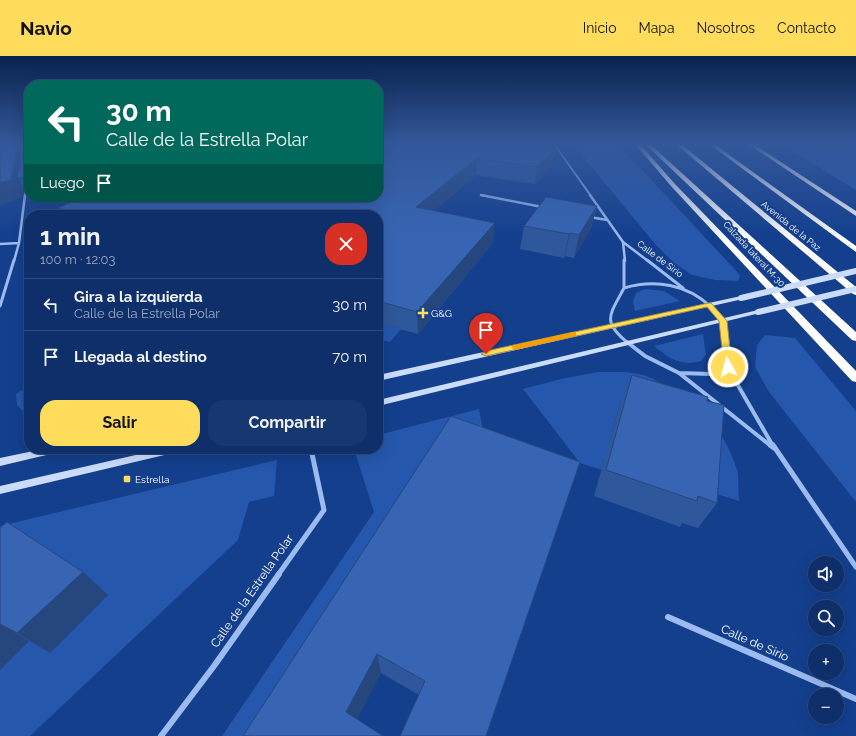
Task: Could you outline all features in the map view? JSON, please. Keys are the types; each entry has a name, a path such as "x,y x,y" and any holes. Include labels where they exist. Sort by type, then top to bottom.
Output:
{"highway":[{"name":"Calzada lateral M-30","path":"665,176 856,378"},
{"path":"681,176 856,338"},
{"name":"Avenida de la Paz","path":"717,176 856,290"},
{"name":"Avenida de la Paz","path":"754,176 856,250"},
{"path":"798,176 856,214"}],"main road":[{"path":"383,377 741,298 856,271"},
{"path":"383,402 856,290"},
{"path":"0,462 36,454"},
{"path":"0,490 156,454"}],"street":[{"name":"Calle de Sirio","path":"577,176 623,242 686,290 698,296 709,305 723,321"},
{"path":"480,195 547,208"},
{"path":"0,306 19,243 24,202"},
{"path":"584,215 608,220"},
{"name":"Calle de Sirio","path":"611,326 610,316 624,288 625,267 623,242"},
{"path":"0,244 19,243"},
{"name":"Calle de Sirio","path":"624,288 637,283 653,282 686,290"},
{"path":"723,321 728,367 774,448 856,567"},
{"path":"611,326 628,344 645,356 679,373 774,448"},
{"path":"679,373 711,374 728,367"},
{"name":"Calle de la Estrella Polar","path":"161,736 214,666 324,510 312,454"},
{"name":"Calle de Sirio","path":"668,617 856,699"}],"shaded area":[{"path":"599,176 648,176 740,275 738,281 715,280 692,275 674,263 655,244"},
{"path":"833,176 856,176 856,190"},
{"path":"645,289 664,291 680,301 635,311 633,302 636,293"},
{"path":"383,324 401,329 390,342 383,340"},
{"path":"703,334 706,355 701,361 694,363 681,362 670,358 654,346"},
{"path":"765,335 795,338 856,411 856,502 769,392 755,367 757,345"},
{"path":"598,372 626,372 647,376 658,381 683,397 703,414 720,433 732,457 738,474 739,501 701,489 621,401 612,432 636,440 602,470 580,463 523,389 561,379"},
{"path":"24,389 24,412 17,405 16,394"},
{"path":"479,409 488,457 269,736 222,736 374,512 356,454 383,454 383,434"},
{"path":"277,460 274,496 249,502 238,540 30,736 0,736 0,670 29,641 0,578 0,526"}],"building":[{"path":"0,176 12,176 11,180 0,183"},
{"path":"17,176 24,176 24,179 17,177"},
{"path":"383,176 455,176 416,207 495,223 417,312 383,302 383,210 65,210 57,208 72,202 383,202"},
{"path":"546,197 597,206 579,235 524,226"},
{"path":"632,375 708,397 707,401 724,405 717,503 698,496 697,501 606,470"},
{"path":"451,416 580,462 486,736 400,736 425,681 377,654 346,712 383,736 243,736"},
{"path":"7,522 83,572 17,633 0,624 0,528"}],"slow traffic":[{"path":"515,347 573,334"}],"place":[{"name":"G&G","path":"423,313"},
{"name":"Estrella","path":"127,479"}],"route":[{"path":"486,354 709,305 723,321 728,367"}]}
